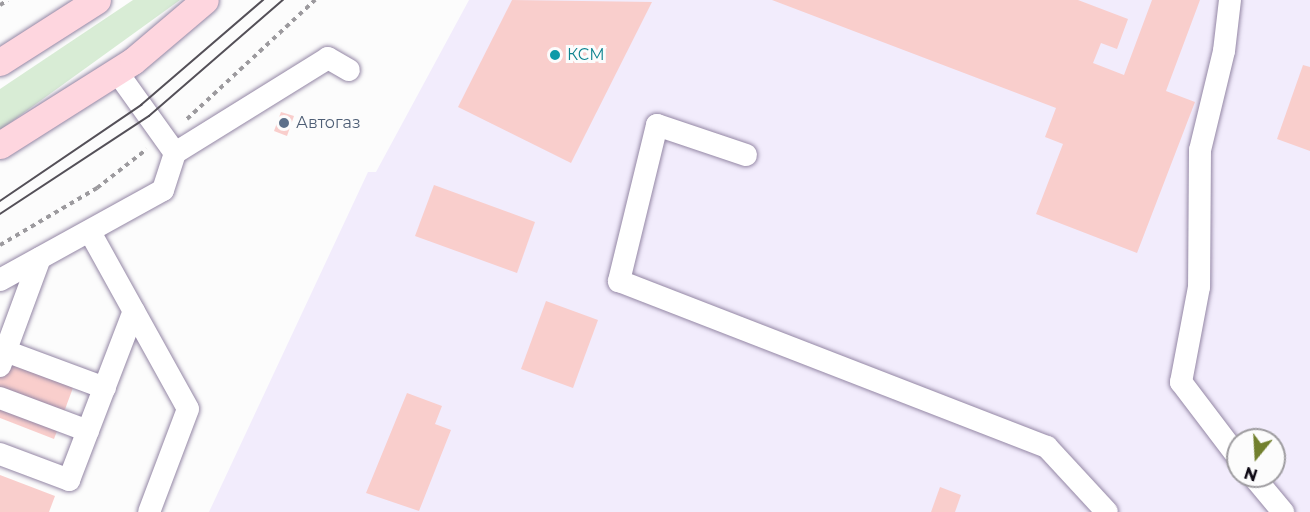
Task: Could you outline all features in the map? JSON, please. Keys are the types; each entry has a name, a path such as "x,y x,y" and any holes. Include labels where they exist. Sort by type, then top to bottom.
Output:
{"main road":[{"path":"0,62 97,0"},
{"path":"0,145 117,72 205,0"}],"lane":[{"path":"1226,441 1180,382 1199,287 1200,150 1224,51 1230,0"},
{"path":"165,148 328,58 349,70"},
{"path":"0,280 163,190 165,148 117,72"},
{"path":"746,155 657,124 619,281 1047,447 1107,512"},
{"path":"90,232 188,409 149,512"},
{"path":"40,258 2,355 105,388"},
{"path":"0,454 69,480 134,311"},
{"path":"0,398 88,431"},
{"path":"1263,488 1283,512"}],"path":[{"path":"0,5 8,0"},
{"path":"184,121 315,0"},
{"path":"0,245 165,148"}],"shaded area":[{"path":"469,0 1310,0 1310,512 209,512 368,172 376,172"}],"green space":[{"path":"133,0 180,0 0,130 0,89"}],"building":[{"name":"КСМ","path":"512,0 652,2 571,163 458,107"},
{"path":"772,0 1078,0 1128,19 1117,49 1101,43 1093,63 1124,75 1152,0 1200,0 1166,91 1195,102 1137,253 1036,214 1063,144 1045,137 1056,108"},
{"path":"1303,65 1310,67 1310,151 1277,139"},
{"name":"Автогаз","path":"281,112 294,116 287,136 274,131"},
{"path":"434,185 535,222 517,273 415,236"},
{"path":"546,301 598,320 573,388 521,369"},
{"path":"0,356 74,385 54,439 0,418"},
{"path":"407,393 442,406 435,424 451,430 419,511 366,493"},
{"path":"0,475 55,496 49,512 0,512"},
{"path":"940,487 961,495 955,512 931,512"}],"tram line":[{"path":"0,201 141,105 263,0"},
{"path":"0,214 149,116 283,0"}],"place":[{"name":"КСМ","path":"555,55"},
{"name":"Автогаз","path":"284,123"}]}
